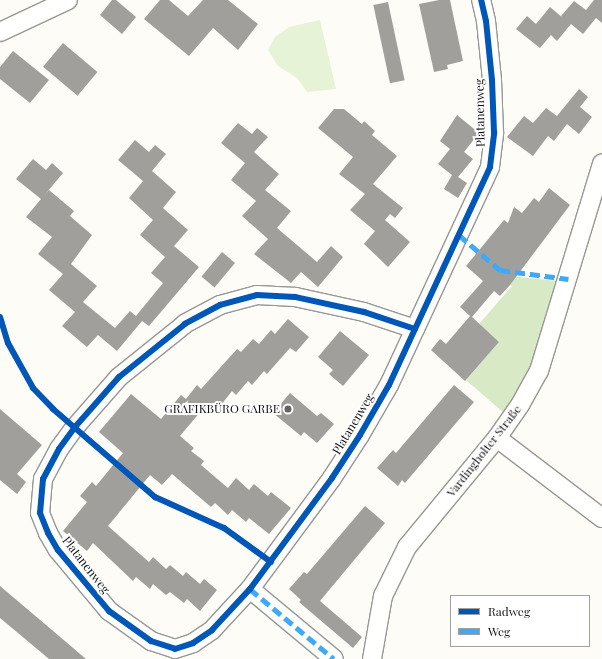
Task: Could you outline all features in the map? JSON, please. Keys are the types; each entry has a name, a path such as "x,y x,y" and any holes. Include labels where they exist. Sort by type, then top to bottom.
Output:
{"street":[{"path":"0,32 68,0"},
{"name":"Platanenweg","path":"415,329 364,312 295,296 257,295 220,305 185,324 119,377 74,427 59,449 43,479 40,513 48,533 58,550 109,611 151,641 173,654 212,630 250,589 332,478 360,435 389,385 415,329 490,167 494,132 492,80 486,21 481,0"},
{"name":"Vardingholter Straße","path":"372,659 383,596 394,569 406,547 497,438 520,405 538,371 602,163"},
{"path":"497,438 602,518"},
{"path":"250,589 334,659"}],"green space":[{"path":"320,20 336,89 307,92 297,78 278,66 268,50 275,37 289,27"},
{"path":"500,275 559,281 532,369 504,413 466,380 499,342 479,324 512,286"}],"building":[{"path":"112,0 116,0 136,17 122,34 100,15"},
{"path":"160,0 169,0 188,16 203,0 228,0 258,24 238,50 213,28 189,56 144,19"},
{"path":"439,0 450,0 463,61 447,65 448,69 434,72 419,4"},
{"path":"594,0 602,0 602,23 596,18 583,34 571,24 557,41 551,35 540,48 516,29 527,16 536,24 550,7 563,18 561,16 574,1 586,10"},
{"path":"388,2 405,80 390,83 373,5"},
{"path":"63,43 97,72 78,96 43,67"},
{"path":"13,51 49,80 30,103 0,79 0,67"},
{"path":"579,89 588,97 580,107 592,117 579,134 567,124 554,141 548,136 533,156 507,137 524,116 533,123 546,108 557,116"},
{"path":"334,109 344,109 362,124 364,121 375,131 372,135 397,156 373,184 403,208 395,218 390,214 385,220 410,242 388,267 364,244 375,231 350,210 365,194 339,174 353,157 318,128"},
{"path":"457,115 479,133 464,152 473,159 458,177 467,183 458,198 444,189 452,175 438,164 450,149 440,141"},
{"path":"238,123 252,134 257,128 268,137 254,152 279,174 265,190 291,211 277,228 317,262 331,246 343,257 318,287 301,272 291,283 254,254 268,239 242,216 256,201 231,180 245,163 221,143"},
{"path":"135,140 149,152 155,145 166,154 152,171 176,192 163,208 188,230 174,246 199,267 149,326 142,321 117,351 98,335 87,347 62,326 75,312 49,290 63,274 38,254 52,237 26,217 41,199 16,179 33,159 46,170 52,163 63,173 42,198 49,190 74,211 70,216 92,235 71,264 97,286 83,302 115,328 130,311 136,316 163,283 151,273 165,257 140,235 153,220 129,198 143,181 118,160"},
{"path":"549,188 570,205 510,285 500,296 494,291 472,317 499,342 465,381 431,350 440,339 446,344 470,316 460,307 483,281 466,266 504,220 508,223 514,207 522,213 534,198 539,202"},
{"path":"222,252 235,263 214,287 201,277"},
{"path":"288,319 309,337 296,352 290,348 267,374 264,371 252,385 248,381 236,395 232,391 221,405 217,401 205,415 201,411 180,436 194,448 191,451 204,461 201,465 228,488 236,478 249,490 254,484 268,496 271,492 291,508 269,534 249,518 246,522 232,510 228,515 215,503 211,507 172,474 162,485 150,475 108,526 149,562 153,557 166,569 170,565 183,576 186,572 200,584 204,579 217,590 200,611 187,599 184,603 170,592 166,595 153,584 150,589 136,577 133,581 93,543 87,551 63,531 87,502 80,496 92,482 96,486 123,453 99,432 131,394 161,419 181,395 186,399 197,385 201,389 237,349 241,352 253,339 259,344 271,330 275,334"},
{"path":"340,331 369,355 343,386 329,374 333,370 318,357"},
{"path":"454,385 474,402 405,483 402,480 398,486 377,468 393,450 396,453"},
{"path":"290,393 317,416 321,413 334,424 317,443 304,432 301,436 273,413"},
{"path":"0,409 42,445 17,474 26,482 17,494 0,480"},
{"path":"365,506 385,523 320,601 362,637 353,648 299,602 301,600 289,589 304,572 307,574"},
{"path":"0,586 86,659 49,659 0,618"}],"marked path":[{"path":"459,235 500,270 568,279"},
{"path":"250,589 334,659"}],"cycle path":[{"path":"415,329 364,312 295,297 257,295 220,305 185,324 119,377 75,427 59,449 43,479 40,513 48,533 58,550 109,611 151,641 175,649 193,643 212,630 250,589 332,478 360,435 389,385 490,167 494,132 492,80 486,21 481,0"},
{"path":"0,317 8,343 33,388 53,409 155,497 224,528 271,562"}],"place":[{"name":"GRAFIKBÜRO GARBE","path":"288,409"}]}
